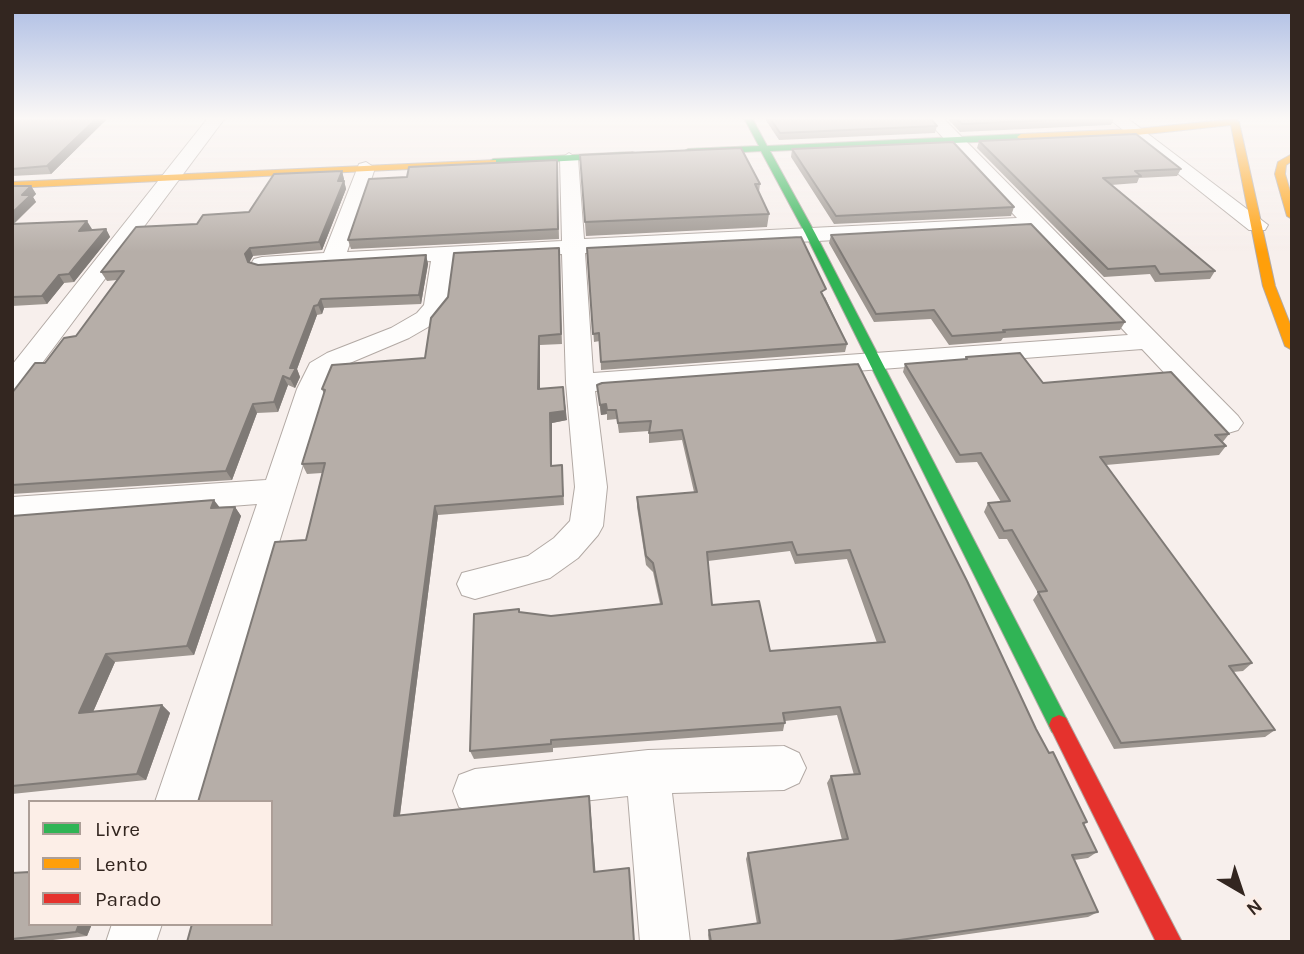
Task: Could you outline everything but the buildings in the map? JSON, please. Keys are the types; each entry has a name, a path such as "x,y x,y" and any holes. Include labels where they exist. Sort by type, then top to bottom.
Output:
{"street":[{"path":"12,384 182,163"},
{"path":"12,185 490,163"},
{"path":"475,584 538,568 566,548 586,526 591,487 580,383 569,163"},
{"path":"773,163 1169,942"},
{"path":"975,163 1228,423"},
{"path":"1176,163 1257,225"},
{"path":"1243,163 1269,286 1292,346"},
{"path":"1282,163 1280,174 1292,216"},
{"path":"333,260 366,168"},
{"path":"262,264 1034,223"},
{"path":"178,800 311,389 320,369 336,359 400,333 426,318 436,306 443,254"},
{"path":"580,383 1148,341"},
{"path":"12,510 278,491"},
{"path":"475,791 648,772 784,768"},
{"path":"648,772 665,942"}],"traffic: fast":[{"path":"772,163 1059,725"}],"traffic: slow":[{"path":"12,185 482,163"},
{"path":"1243,163 1269,286 1292,346"},
{"path":"1283,163 1280,174 1292,216"}],"traffic: jam":[{"path":"1059,725 1169,942"}]}
